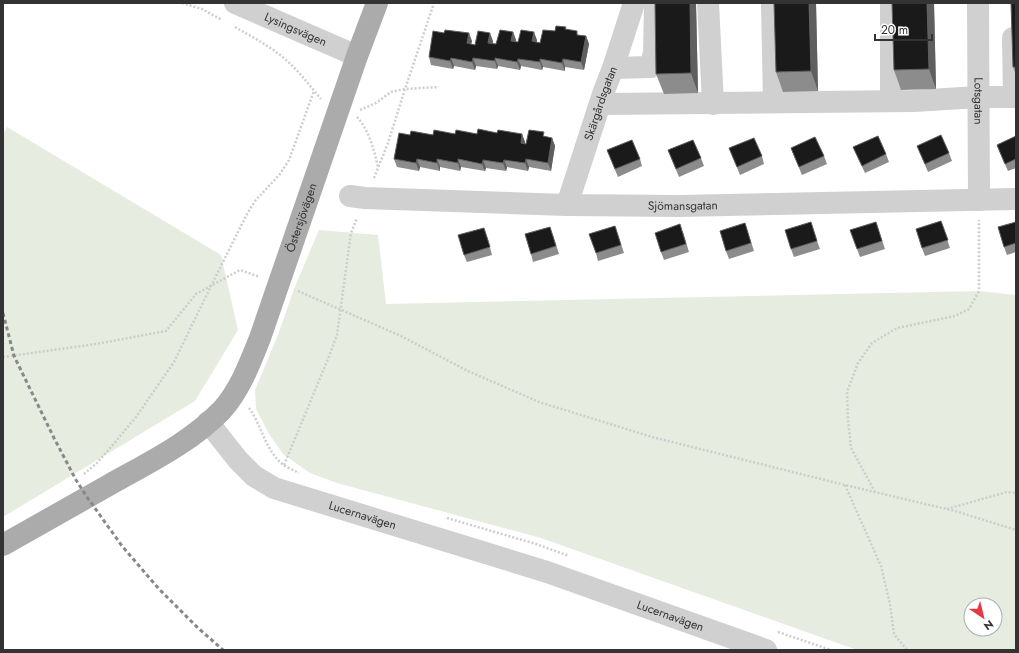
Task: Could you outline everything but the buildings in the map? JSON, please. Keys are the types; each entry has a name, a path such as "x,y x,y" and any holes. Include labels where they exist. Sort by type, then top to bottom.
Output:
{"main road":[{"name":"Östersjövägen","path":"208,422 222,409 233,395 248,368 347,111 357,56 377,3"},
{"path":"3,545 156,459 188,439 208,422"}],"street":[{"path":"708,3 713,104"},
{"path":"891,3 891,101"},
{"name":"Lotsgatan","path":"978,3 979,200"},
{"path":"613,68 651,67 654,52 645,5"},
{"name":"Skärgårdsgatan","path":"567,205 613,68 645,5"},
{"path":"772,6 774,102"},
{"name":"Lysingsvägen","path":"230,12 357,56"},
{"path":"600,104 914,101 978,97 1015,97 1012,21"},
{"name":"Sjömansgatan","path":"358,197 567,205 679,206 1016,199"},
{"name":"Lucernavägen","path":"208,422 238,460 254,476 274,488 770,641"}],"path":[{"path":"182,3 202,9 230,12"},
{"path":"231,25 269,47 286,60 300,74 323,102 347,111 362,122 369,136 379,168 434,3"},
{"path":"347,111 376,102 391,92 405,89 439,87"},
{"path":"81,476 97,463 136,417 170,369 247,214 255,201 280,174 289,160 314,91"},
{"path":"284,465 337,335 351,233 358,197"},
{"path":"876,493 851,448 847,392 858,363 872,343 897,328 955,316 969,309 979,291 979,200"},
{"path":"3,357 96,344 166,330 196,294 240,270 280,283 340,309 400,336 468,371 539,402 652,436 876,493 946,509 1016,530"},
{"path":"233,395 250,408 274,454 280,462 304,475"},
{"path":"845,485 881,566 890,604 894,634 907,650"},
{"path":"946,509 1007,492 1016,494"},
{"path":"440,516 536,544 574,558"},
{"path":"770,641 831,650"}],"shaded area":[{"path":"7,127 221,255 238,330 195,401 3,517 3,135"},
{"path":"319,230 378,235 386,304 979,291 1016,295 1016,650 857,650 541,538 337,483 310,473 283,454 269,434 256,409 255,390 278,335 294,289"}],"railway":[{"path":"3,313 14,356 54,438 76,480 87,497 122,546 159,589 198,628 223,650"}]}
